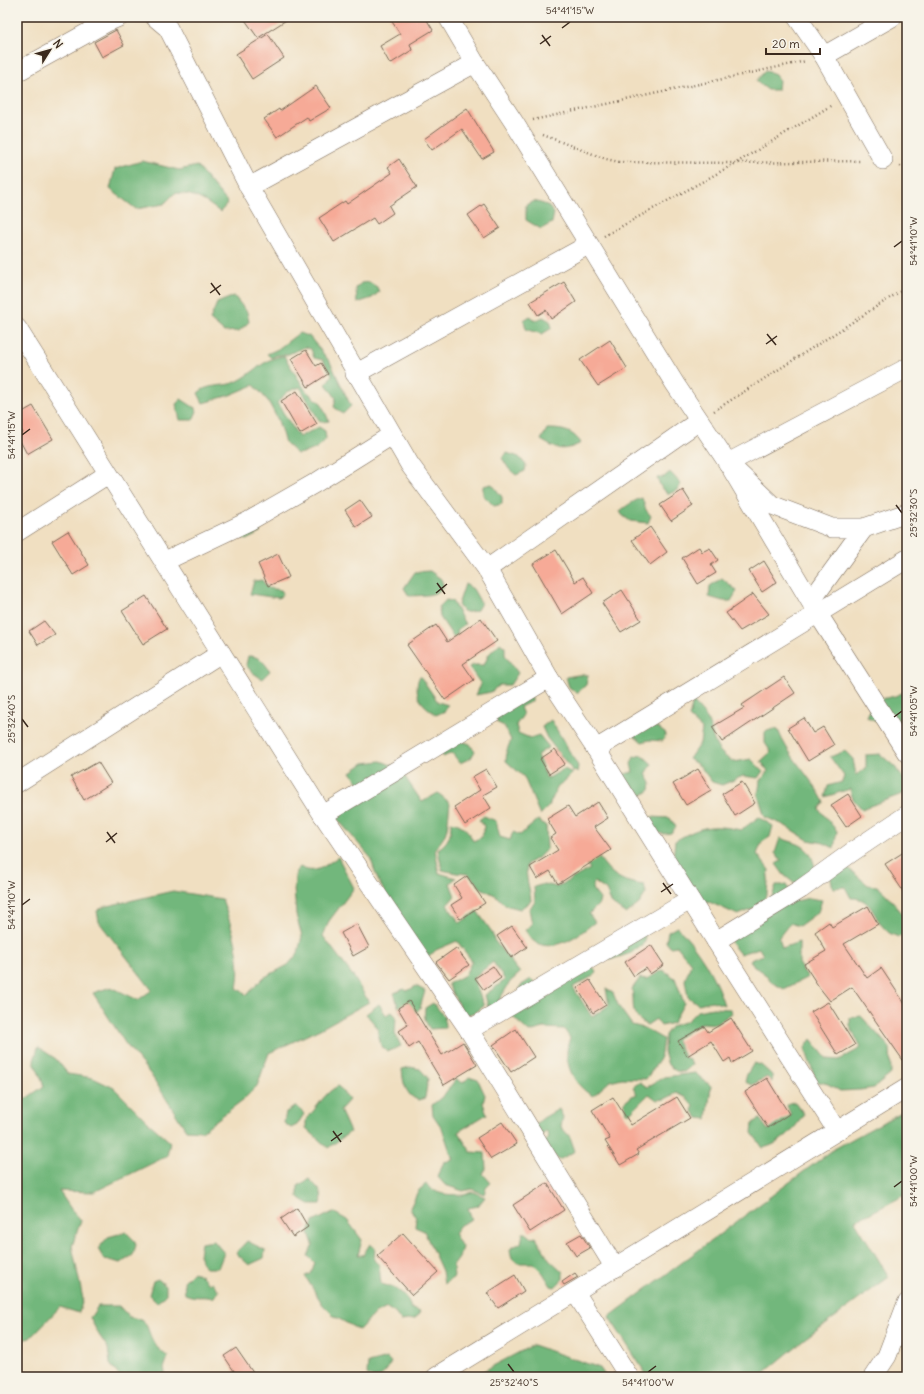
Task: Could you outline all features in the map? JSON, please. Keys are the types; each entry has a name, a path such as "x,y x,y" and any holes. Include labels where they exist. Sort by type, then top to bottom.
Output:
{"street":[{"path":"17,72 118,17"},
{"path":"155,17 168,28 249,187 410,465 487,569 549,678 596,749 716,942 837,1131"},
{"path":"448,17 588,245 699,421 728,463 814,607 907,754"},
{"path":"797,17 824,56 883,160"},
{"path":"824,56 892,17"},
{"path":"249,187 475,63"},
{"path":"356,374 588,245"},
{"path":"17,328 108,474 165,561 323,815 469,1030 615,1268"},
{"path":"728,463 907,368"},
{"path":"487,569 699,421"},
{"path":"165,561 249,521 317,482 392,435"},
{"path":"728,463 772,505 832,528 864,528 907,513"},
{"path":"17,532 108,474"},
{"path":"814,607 864,528"},
{"path":"596,749 814,607 907,559"},
{"path":"17,782 221,653"},
{"path":"323,815 549,678"},
{"path":"716,942 801,889 907,815"},
{"path":"469,1030 690,900"},
{"path":"436,1377 907,1088"},
{"path":"575,1292 629,1377"},
{"path":"873,1377 888,1356 907,1303"}],"path":[{"path":"515,124 824,56"},
{"path":"588,245 736,163 846,96"},
{"path":"515,124 606,159 619,162 736,163 883,160 907,168"},
{"path":"699,421 907,287"}],"green space":[{"path":"765,71 773,73 779,80 778,90 768,90 756,81"},
{"path":"142,161 179,170 197,166 228,203 220,212 199,198 175,193 164,204 136,209 110,189 115,169"},
{"path":"534,201 547,205 554,213 552,223 541,229 526,220 526,205"},
{"path":"369,282 377,287 379,292 372,298 357,303 356,288 361,283"},
{"path":"234,296 247,312 249,322 239,331 224,332 210,320 217,303"},
{"path":"530,316 535,321 543,317 550,321 552,328 542,334 526,329 524,320"},
{"path":"299,333 309,336 330,362 351,406 343,414 334,407 336,398 326,384 332,375 323,360 314,358 311,349 305,347 286,355 277,355 271,358 267,354 278,349"},
{"path":"284,356 306,391 321,403 329,421 320,422 300,387 287,392 277,403 299,437 319,427 325,431 326,439 317,448 297,454 285,443 278,420 268,401 254,385 230,395 203,403 198,393 206,388 233,383 240,380 264,363 277,357"},
{"path":"181,399 197,411 193,420 180,420 176,404"},
{"path":"547,429 566,431 574,435 581,443 565,449 556,448 541,440"},
{"path":"507,453 519,457 526,465 525,471 516,475 509,469 502,458"},
{"path":"670,472 681,484 677,490 669,494 662,489 657,478 664,477"},
{"path":"492,484 502,497 502,504 494,506 483,495 483,486"},
{"path":"642,498 646,510 651,516 648,523 630,521 622,515 620,511 636,500"},
{"path":"260,519 260,533 246,540 233,534"},
{"path":"430,571 441,579 444,587 432,594 409,596 404,588 415,572"},
{"path":"722,578 737,591 731,601 723,601 709,597 710,586"},
{"path":"262,580 268,588 281,590 283,593 279,598 250,594 254,581"},
{"path":"465,584 473,589 481,603 477,610 471,612 462,610 458,605"},
{"path":"446,600 452,601 465,624 457,630 459,637 454,638 440,617 439,607"},
{"path":"500,643 505,647 505,655 518,673 510,685 499,685 491,692 476,695 481,684 469,667 473,665 484,665 489,654"},
{"path":"248,656 256,657 261,660 270,671 262,679 252,672 246,665"},
{"path":"588,675 586,685 577,693 569,687 566,677"},
{"path":"420,676 438,702 448,705 445,711 436,715 421,701 417,688"},
{"path":"907,691 907,733 867,717 870,709 877,700 895,696"},
{"path":"532,697 532,701 520,707 523,715 516,725 518,733 530,738 539,735 549,747 537,755 547,779 564,769 573,773 557,788 549,806 540,815 524,777 506,761 507,750 511,740 504,726 496,722 496,710"},
{"path":"693,702 707,719 715,744 722,753 734,762 751,759 763,771 758,778 743,776 722,785 712,782 700,766 689,759 700,743 702,729 689,717"},
{"path":"551,720 578,766 577,772 573,771 547,738 542,727"},
{"path":"657,727 666,734 663,741 649,740 642,742 634,735 640,728"},
{"path":"773,729 778,730 782,740 824,802 819,809 837,831 834,848 824,843 808,840 784,825 765,817 758,795 760,782 768,771 761,761 771,752 765,743 765,732"},
{"path":"456,739 470,744 475,751 471,758 460,763 452,753 443,757 437,746"},
{"path":"845,751 853,759 856,775 866,768 866,755 880,754 895,767 907,784 905,793 862,809 853,799 850,789 825,797 828,786 842,782 844,776 830,757"},
{"path":"642,755 652,764 646,774 651,783 650,790 637,799 621,775 633,772 631,764 634,757"},
{"path":"381,761 399,768 422,802 438,793 450,803 446,833 435,848 439,873 456,878 450,883 455,896 447,905 460,923 477,911 492,932 494,940 520,973 510,982 495,1007 488,1007 485,995 505,980 493,962 473,978 484,1006 475,1012 464,1016 448,984 465,975 472,961 457,941 436,950 423,963 378,880 370,857 334,815 349,803 362,804 364,790 351,772 364,763"},
{"path":"484,816 496,821 500,837 510,840 513,832 520,835 538,820 546,826 547,848 540,856 527,864 531,901 520,909 505,905 495,895 481,888 468,874 442,870 438,849 445,844 449,838 451,822 459,824 465,828 473,841 482,837 484,826 479,820"},
{"path":"651,817 670,818 676,827 671,833 659,833 650,826"},
{"path":"759,817 773,826 770,837 762,842 757,854 769,870 767,893 761,906 738,915 707,901 704,916 673,859 675,841 699,829 722,827 741,830"},
{"path":"780,838 803,846 813,859 815,867 810,875 795,884 784,875 776,864 781,861 775,853"},
{"path":"591,846 612,873 625,881 644,885 646,893 639,904 626,914 612,904 606,890 594,882 592,889 600,899 599,904 589,914 595,922 575,937 559,944 551,946 535,942 525,930 532,924 529,909 535,902 534,887 544,884 557,887 590,869 582,857"},
{"path":"338,857 354,888 329,921 323,936 353,976 369,1002 320,1029 269,1053 257,1086 244,1099 202,1131 186,1130 151,1075 125,1043 93,993 111,987 138,1000 152,990 99,922 97,911 103,907 173,891 222,899 233,932 238,954 239,965 237,988 247,995 263,978 288,965 298,953 302,936 296,915 294,888 296,871 300,867 316,870"},
{"path":"836,864 849,869 868,885 877,886 886,894 902,913 907,924 907,935 898,937 889,933 882,926 872,910 864,901 851,898 845,887 833,888 830,875"},
{"path":"776,885 786,885 796,901 809,898 822,900 818,912 799,926 790,923 779,937 782,948 799,942 799,965 808,977 784,989 771,982 762,971 754,967 750,960 763,955 759,948 740,954 730,942 772,897"},
{"path":"677,927 699,953 711,973 721,994 724,1005 712,1001 698,1004 688,997 685,980 691,964 677,946 670,947 666,942 668,932"},
{"path":"644,930 645,942 631,953 610,960 603,952"},
{"path":"589,962 596,971 595,975 573,987 592,1017 609,1005 606,989 613,993 619,1007 632,1025 644,1028 663,1039 660,1059 646,1079 622,1078 610,1081 593,1096 580,1086 571,1071 567,1055 570,1038 564,1029 544,1028 529,1032 507,1011 515,1008 526,1010 533,1005 531,997 520,995 520,986 531,979 547,997"},
{"path":"663,970 675,978 684,1003 673,1023 661,1026 656,1019 647,1025 637,1018 635,1014 632,989 640,978 647,979"},
{"path":"416,986 425,991 420,1008 412,1017 401,1014 394,993 404,989 407,991"},
{"path":"433,1003 444,1016 445,1028 430,1029 427,1024 425,1008"},
{"path":"379,1004 386,1015 392,1012 396,1016 395,1034 401,1046 387,1052 381,1046 377,1027 366,1014"},
{"path":"713,1008 730,1009 732,1013 716,1024 702,1023 676,1039 684,1057 689,1059 692,1065 684,1072 676,1071 668,1065 664,1052 665,1035 672,1026 687,1021 697,1011"},
{"path":"861,1016 890,1048 891,1074 874,1088 860,1090 840,1091 828,1084 816,1081 805,1048 811,1039 827,1059 839,1060 861,1048 850,1026 850,1018"},
{"path":"38,1047 56,1059 68,1074 93,1078 114,1088 170,1142 167,1156 94,1192 59,1191 71,1209 81,1220 72,1246 83,1299 79,1313 60,1307 30,1338 17,1341 17,1105 44,1086 34,1061"},
{"path":"754,1063 761,1065 772,1075 772,1082 767,1077 752,1085 745,1082 747,1074"},
{"path":"410,1067 420,1069 428,1078 425,1098 418,1100 407,1091 403,1079 402,1069"},
{"path":"695,1073 711,1086 707,1119 698,1118 692,1110 694,1106 687,1098 677,1093 665,1099 657,1100 649,1094 631,1112 626,1112 624,1102 637,1094 633,1087 640,1082 647,1087 664,1077"},
{"path":"469,1077 478,1080 485,1095 483,1103 487,1114 458,1132 471,1152 485,1153 486,1169 483,1174 491,1183 486,1188 484,1194 472,1189 463,1191 445,1185 437,1176 444,1162 453,1160 442,1128 433,1115 432,1105 443,1096 456,1079 463,1083"},
{"path":"338,1086 349,1100 340,1110 350,1132 328,1148 306,1128 306,1120 325,1097"},
{"path":"795,1102 804,1114 800,1120 782,1139 763,1148 752,1133 753,1123 760,1119 768,1130 791,1115 787,1106 789,1103"},
{"path":"297,1106 304,1114 297,1125 291,1128 284,1123 286,1112"},
{"path":"559,1109 563,1117 561,1127 570,1137 575,1151 559,1160 542,1145 549,1138 547,1131 539,1137 534,1126 543,1118"},
{"path":"907,1109 907,1194 855,1221 889,1277 804,1340 759,1377 648,1377 609,1317 834,1149"},
{"path":"309,1179 321,1193 321,1204 309,1204 298,1197 298,1186"},
{"path":"426,1184 442,1194 462,1195 473,1192 485,1197 478,1206 468,1208 472,1219 460,1225 454,1233 462,1247 459,1258 453,1266 454,1277 444,1284 442,1271 424,1231 415,1227 416,1218 410,1208 418,1191"},
{"path":"333,1212 347,1220 362,1240 358,1255 363,1255 370,1244 375,1248 374,1260 379,1265 381,1284 392,1287 403,1294 411,1308 420,1312 415,1319 401,1321 395,1313 387,1308 374,1314 359,1330 334,1316 323,1305 305,1276 311,1274 315,1263 308,1256 313,1244 309,1233 313,1222"},
{"path":"126,1232 134,1240 136,1245 133,1255 121,1263 104,1259 98,1249 108,1237"},
{"path":"523,1233 526,1233 532,1238 536,1237 549,1259 563,1272 563,1279 555,1287 551,1286 543,1273 533,1263 518,1263 512,1258 510,1251 511,1248 521,1243"},
{"path":"214,1241 224,1253 218,1268 205,1268 199,1255 201,1243"},
{"path":"247,1241 265,1250 264,1258 249,1265 236,1253"},
{"path":"193,1272 202,1276 209,1284 212,1282 219,1291 213,1298 185,1294 184,1281"},
{"path":"158,1279 166,1286 166,1294 157,1303 149,1295 153,1281"},
{"path":"98,1306 119,1306 129,1317 141,1320 144,1323 155,1345 168,1357 164,1368 166,1377 120,1377 110,1364 108,1348 90,1318"},
{"path":"533,1345 600,1368 606,1377 472,1377"},
{"path":"387,1358 391,1362 385,1373 378,1377 367,1374 368,1363"}],"building":[{"path":"243,17 291,17 258,38"},
{"path":"389,17 425,17 433,30 410,44 412,50 390,64 380,46 400,34"},
{"path":"116,30 124,45 102,57 94,42"},
{"path":"268,34 284,58 252,79 236,54"},
{"path":"316,86 331,108 309,121 307,117 277,137 264,119 279,109 280,111"},
{"path":"467,108 494,152 482,159 462,129 432,150 424,139"},
{"path":"399,159 417,187 389,206 393,213 377,224 373,218 334,242 319,218 345,201 347,204 392,173 388,167"},
{"path":"484,204 500,228 484,238 468,215"},
{"path":"564,282 576,302 551,319 546,310 538,315 530,302"},
{"path":"610,340 627,368 598,386 580,360"},
{"path":"306,350 316,366 321,363 328,374 308,387 291,359"},
{"path":"297,391 317,424 300,434 281,401"},
{"path":"33,406 53,439 27,454 18,437 23,433 17,423 17,415"},
{"path":"683,490 693,506 671,521 660,505"},
{"path":"360,500 372,517 356,527 345,510"},
{"path":"650,527 667,552 650,565 632,540"},
{"path":"68,531 89,565 73,575 52,541"},
{"path":"699,547 702,552 710,548 718,560 711,565 716,573 698,584 682,558"},
{"path":"556,550 575,582 583,577 593,593 562,614 533,564"},
{"path":"278,554 289,577 268,586 258,564"},
{"path":"764,561 777,582 762,592 749,571"},
{"path":"622,590 641,620 621,632 602,603"},
{"path":"753,594 769,614 740,631 726,613"},
{"path":"146,596 167,629 143,644 122,611"},
{"path":"481,618 497,641 463,664 474,680 445,700 407,645 436,625 447,642"},
{"path":"44,621 55,635 38,645 29,631"},
{"path":"784,677 795,693 722,742 712,727 744,708 742,705"},
{"path":"804,718 813,733 823,727 834,745 808,761 788,728"},
{"path":"555,749 565,764 549,774 540,759"},
{"path":"98,762 111,783 84,800 71,777"},
{"path":"486,769 497,787 483,795 491,808 465,825 454,807 480,790 472,777"},
{"path":"698,769 711,790 686,805 673,784"},
{"path":"742,782 755,803 735,816 722,794"},
{"path":"848,794 862,816 846,827 831,805"},
{"path":"598,802 608,818 594,827 611,850 558,884 550,871 537,879 530,867 558,850 550,838 556,834 547,819 568,806 575,817"},
{"path":"907,850 907,897 885,864"},
{"path":"467,876 485,903 460,919 451,905 462,898 454,885"},
{"path":"868,906 878,924 844,944 867,978 881,968 907,1007 907,1066 852,987 830,1001 804,964 826,951 815,932 829,922 832,927"},
{"path":"357,924 369,947 353,956 341,933"},
{"path":"512,926 527,947 511,958 497,936"},
{"path":"651,945 664,965 650,974 646,968 634,976 625,962"},
{"path":"456,948 469,965 449,979 436,962"},
{"path":"493,966 501,978 484,990 475,978"},
{"path":"590,980 606,1005 593,1013 577,988"},
{"path":"409,1001 442,1055 463,1042 477,1065 444,1085 418,1042 409,1048 399,1031 408,1025 398,1008"},
{"path":"828,1002 855,1045 838,1055 811,1012"},
{"path":"731,1018 752,1051 732,1063 730,1058 724,1062 711,1041 687,1056 678,1041 704,1026 708,1032"},
{"path":"516,1029 534,1057 511,1072 493,1045"},
{"path":"767,1078 789,1114 768,1128 745,1092"},
{"path":"613,1097 631,1125 677,1097 690,1118 636,1150 639,1154 620,1165 605,1141 610,1139 592,1110"},
{"path":"502,1122 517,1144 491,1159 477,1138"},
{"path":"547,1183 564,1210 530,1232 513,1205"},
{"path":"297,1208 308,1227 293,1237 281,1219"},
{"path":"403,1233 438,1272 412,1295 377,1256"},
{"path":"581,1234 590,1248 576,1256 567,1242"},
{"path":"575,1273 578,1277 564,1285 562,1282"},
{"path":"515,1275 524,1291 498,1308 487,1293"},
{"path":"236,1348 256,1377 238,1377 224,1356"}]}
